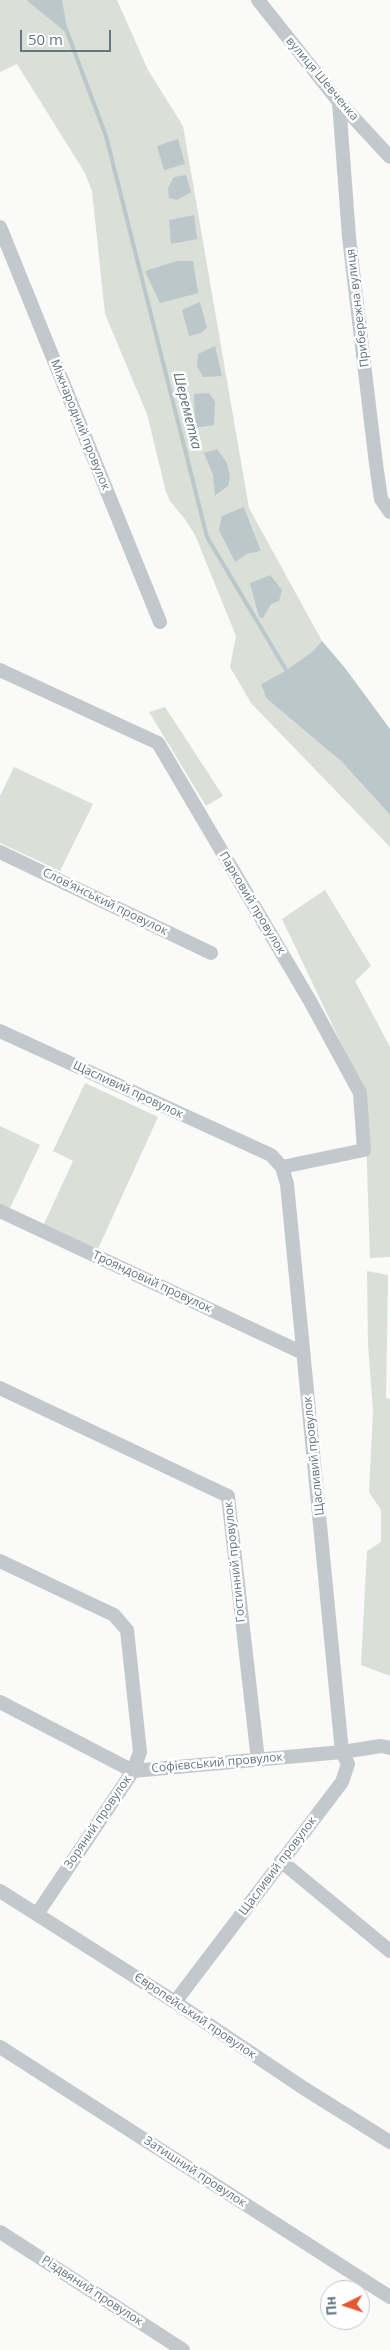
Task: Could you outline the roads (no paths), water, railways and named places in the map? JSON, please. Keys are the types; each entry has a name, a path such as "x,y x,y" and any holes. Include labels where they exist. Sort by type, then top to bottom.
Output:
{"street":[{"name":"вулиця Шевченка","path":"258,0 339,102 390,156"},
{"name":"Прибережна вулиця","path":"339,102 350,237 376,464 382,499 390,512"},
{"name":"Міжнародний провулок","path":"0,227 160,622"},
{"name":"Парковий провулок","path":"0,670 158,743 310,1001 360,1093 364,1150 282,1166"},
{"name":"Словʼянський провулок","path":"0,852 211,953"},
{"name":"Щасливий провулок","path":"0,1031 271,1155 282,1166 287,1184 342,1752 348,1764 342,1782 174,2002"},
{"name":"Трояндовий провулок","path":"0,1211 304,1353"},
{"name":"Гостинний провулок","path":"0,1388 228,1496 258,1760"},
{"name":"Зоряний провулок","path":"0,1561 114,1614 127,1630 140,1752 133,1771 37,1914"},
{"name":"Софієвський провулок","path":"0,1702 133,1771 342,1752 381,1746 390,1748"},
{"path":"282,1862 390,1951"},
{"name":"Європейський провулок","path":"0,1891 390,2142"},
{"name":"Затишний провулок","path":"0,2047 390,2297"},
{"name":"Різдвяний провулок","path":"0,2232 183,2350"}],"waterway":[{"name":"Шереметка","path":"66,29 106,136 207,537 289,675"}]}
